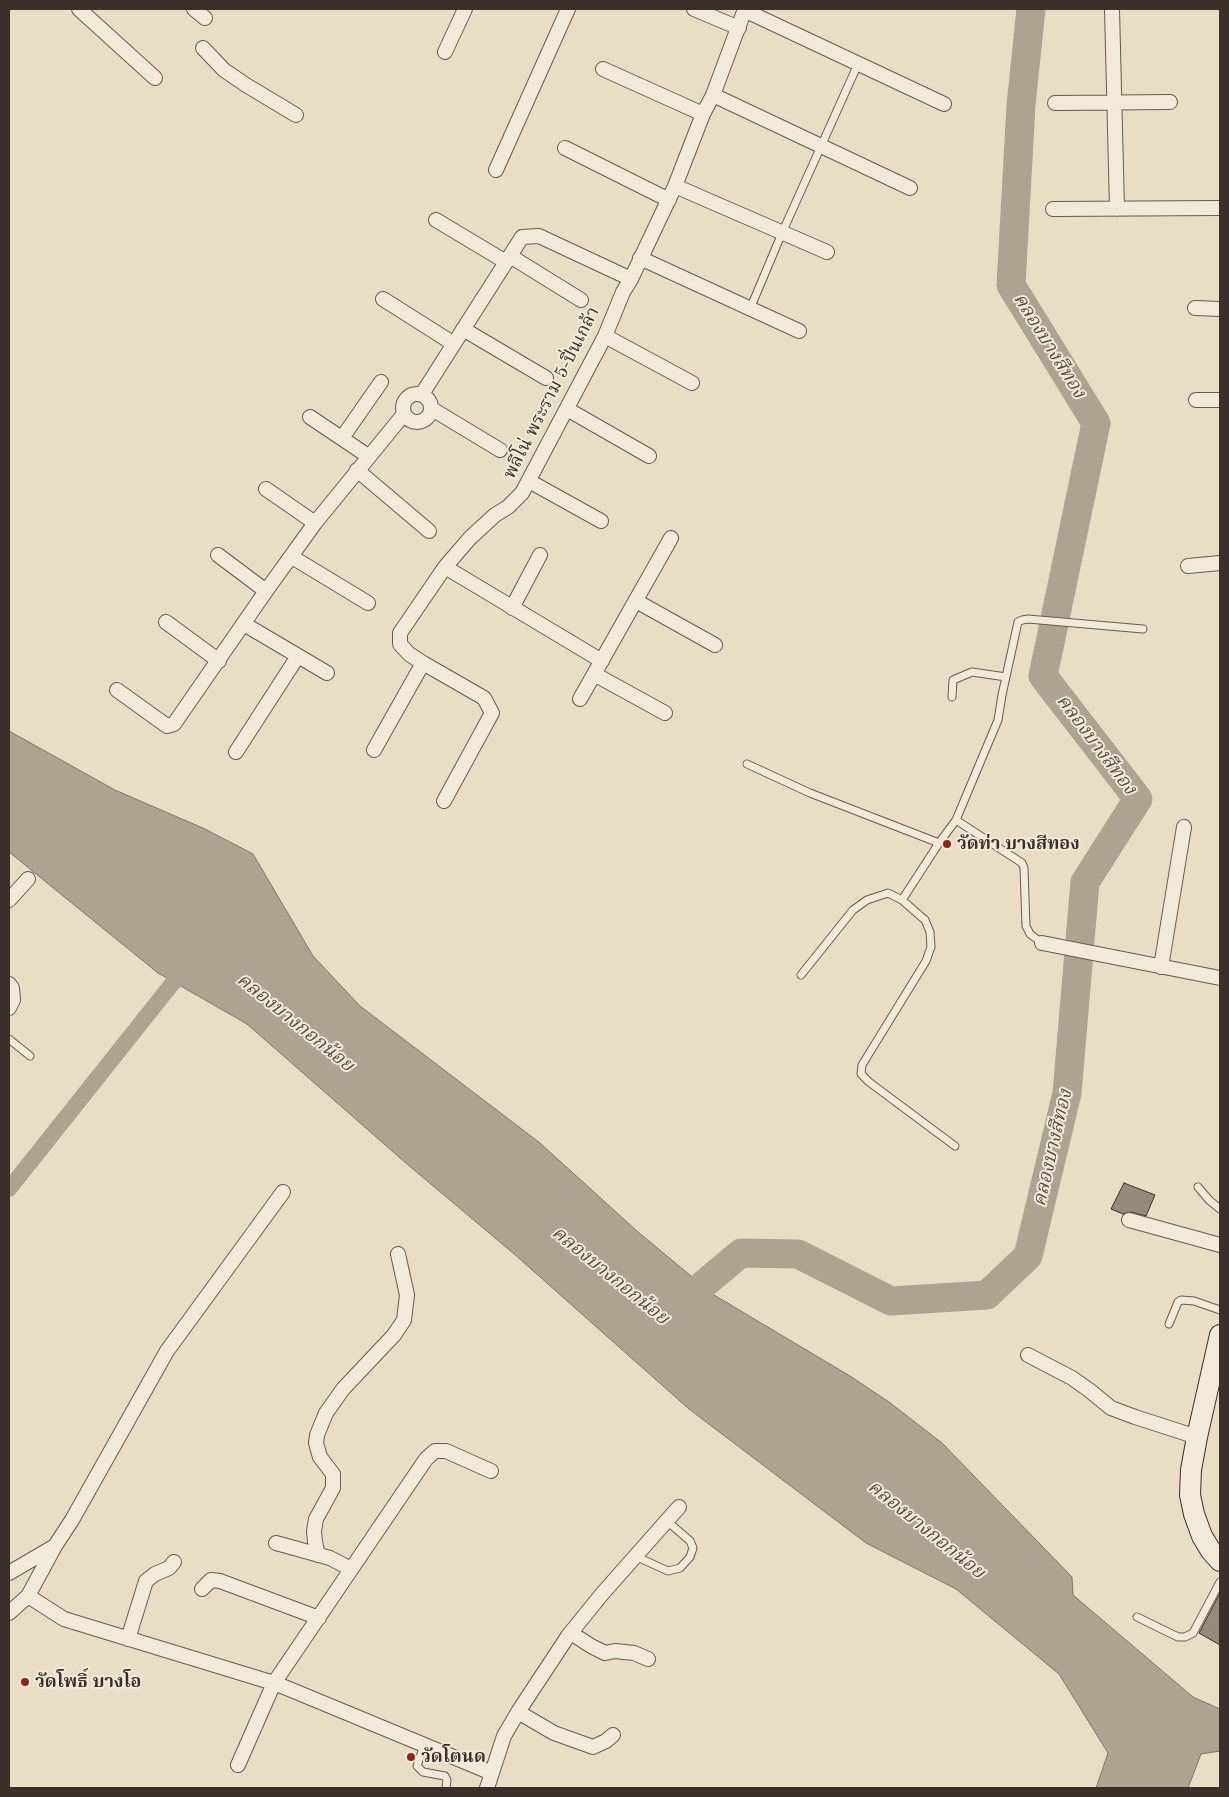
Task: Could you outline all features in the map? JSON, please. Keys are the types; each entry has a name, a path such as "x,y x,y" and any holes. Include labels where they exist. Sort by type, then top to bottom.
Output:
{"main road":[{"path":"1220,1335 1191,1470 1190,1487 1194,1514 1202,1536 1211,1551 1220,1560"}],"street":[{"path":"79,9 155,78"},
{"path":"194,9 205,18"},
{"path":"445,52 466,9"},
{"path":"496,170 567,9"},
{"path":"694,9 739,28"},
{"path":"745,9 944,104"},
{"name":"พลีโน่ พระราม 5-ปิ่นเกล้า","path":"423,663 409,654 400,644 400,633 445,567 470,538 494,515 508,507 522,494 605,336 640,258 669,200 713,95 745,9"},
{"path":"1112,9 1117,209"},
{"path":"203,48 224,70 296,114"},
{"path":"603,69 704,114"},
{"path":"713,95 910,188"},
{"path":"1055,104 1170,102"},
{"path":"565,148 669,200"},
{"path":"675,186 827,252"},
{"path":"1053,209 1220,208"},
{"path":"436,220 582,300"},
{"path":"422,394 522,237 539,236 631,279"},
{"path":"640,258 799,331"},
{"path":"383,299 454,344"},
{"path":"1195,308 1220,309"},
{"path":"462,329 546,378"},
{"path":"605,336 692,383"},
{"path":"342,438 381,382"},
{"path":"412,394 422,394 431,402 432,409 426,420 413,422 404,414 405,400 412,394"},
{"path":"1196,400 1220,400"},
{"path":"432,409 500,450"},
{"path":"567,409 649,456"},
{"path":"117,690 167,726 174,724 315,523 356,470 404,414"},
{"path":"310,417 368,456"},
{"path":"356,470 429,531"},
{"path":"529,481 601,521"},
{"path":"266,489 315,523"},
{"path":"580,699 671,538"},
{"path":"512,608 540,555"},
{"path":"218,556 266,591"},
{"path":"292,557 368,603"},
{"path":"1188,566 1220,563"},
{"path":"445,567 602,661"},
{"path":"636,601 715,645"},
{"path":"166,622 218,661"},
{"path":"244,624 327,673"},
{"path":"236,752 298,656"},
{"path":"374,750 423,663 484,698 492,713 444,801"},
{"path":"594,674 665,714"},
{"path":"1161,967 1184,827"},
{"path":"9,900 28,879"},
{"path":"1049,944 1220,978"},
{"path":"9,984 12,988 13,1000 9,1008"},
{"path":"9,1613 28,1596 167,1351 283,1192"},
{"path":"1129,1220 1220,1245"},
{"path":"318,1555 314,1531 316,1519 333,1488 333,1474 320,1458 316,1443 317,1435 326,1413 343,1389 394,1335 404,1320 407,1294 398,1254"},
{"path":"1028,1355 1072,1378 1111,1408 1198,1437"},
{"path":"238,1766 274,1683 426,1459 435,1451 446,1451 491,1471"},
{"path":"487,1788 504,1736 571,1632 635,1556 680,1507"},
{"path":"276,1543 330,1558 351,1569"},
{"path":"9,1573 55,1546"},
{"path":"128,1639 146,1581 154,1574 169,1568 174,1562"},
{"path":"202,1589 211,1580 220,1581 319,1618"},
{"path":"28,1596 64,1619 274,1683 492,1773"},
{"path":"571,1632 605,1653 615,1651 634,1653 648,1659"},
{"path":"518,1712 554,1733 593,1747 606,1741 613,1735"}],"lane":[{"path":"750,309 858,64"},
{"path":"902,900 938,843 956,820 998,720 1017,626 1022,620 1143,629"},
{"path":"952,697 953,680 972,672 1006,677"},
{"path":"746,764 810,793 938,843"},
{"path":"956,820 1022,863 1024,868 1026,926 1030,934 1049,944"},
{"path":"801,975 853,910 867,900 888,893 902,900 925,920 930,932 931,947 926,962 862,1065 861,1074 955,1146"},
{"path":"9,1039 30,1056"},
{"path":"1198,1187 1209,1200 1220,1208"},
{"path":"1169,1324 1178,1302 1181,1300 1194,1301 1220,1310"},
{"path":"635,1556 668,1571 680,1568 690,1557 693,1548 690,1541 667,1521"},
{"path":"1137,1617 1178,1637 1185,1637 1193,1633 1220,1582"},
{"path":"424,1745 417,1766 423,1772 445,1776 447,1780 446,1788"}],"water":[{"name":"คลองบางกอกน้อย","path":"9,731 115,790 205,829 253,854 313,956 360,1006 540,1143 638,1232 714,1295 850,1376 889,1402 942,1443 1072,1577 1073,1595 1193,1697 1220,1709 1220,1751 1201,1754 1188,1788 1096,1788 1108,1753 1059,1674 956,1589 866,1543 689,1409 513,1253 407,1164 247,1024 158,973 9,852"}],"building":[{"path":"1124,1183 1155,1195 1146,1216 1131,1212 1123,1214 1111,1209"},
{"path":"1220,1593 1220,1645 1199,1633"}],"waterway":[{"name":"คลองบางสีทอง","path":"673,1310 741,1253 798,1254 891,1301 987,1295 1028,1256 1067,1093 1085,882 1138,799 1043,676 1096,423 1011,285 1021,105 1031,9"},
{"path":"9,1189 187,965"}],"place":[{"name":"วัดท่า บางสีทอง","path":"947,844"},
{"name":"วัดโพธิ์ บางโอ","path":"25,1682"},
{"name":"วัดโตนด","path":"411,1757"}]}
